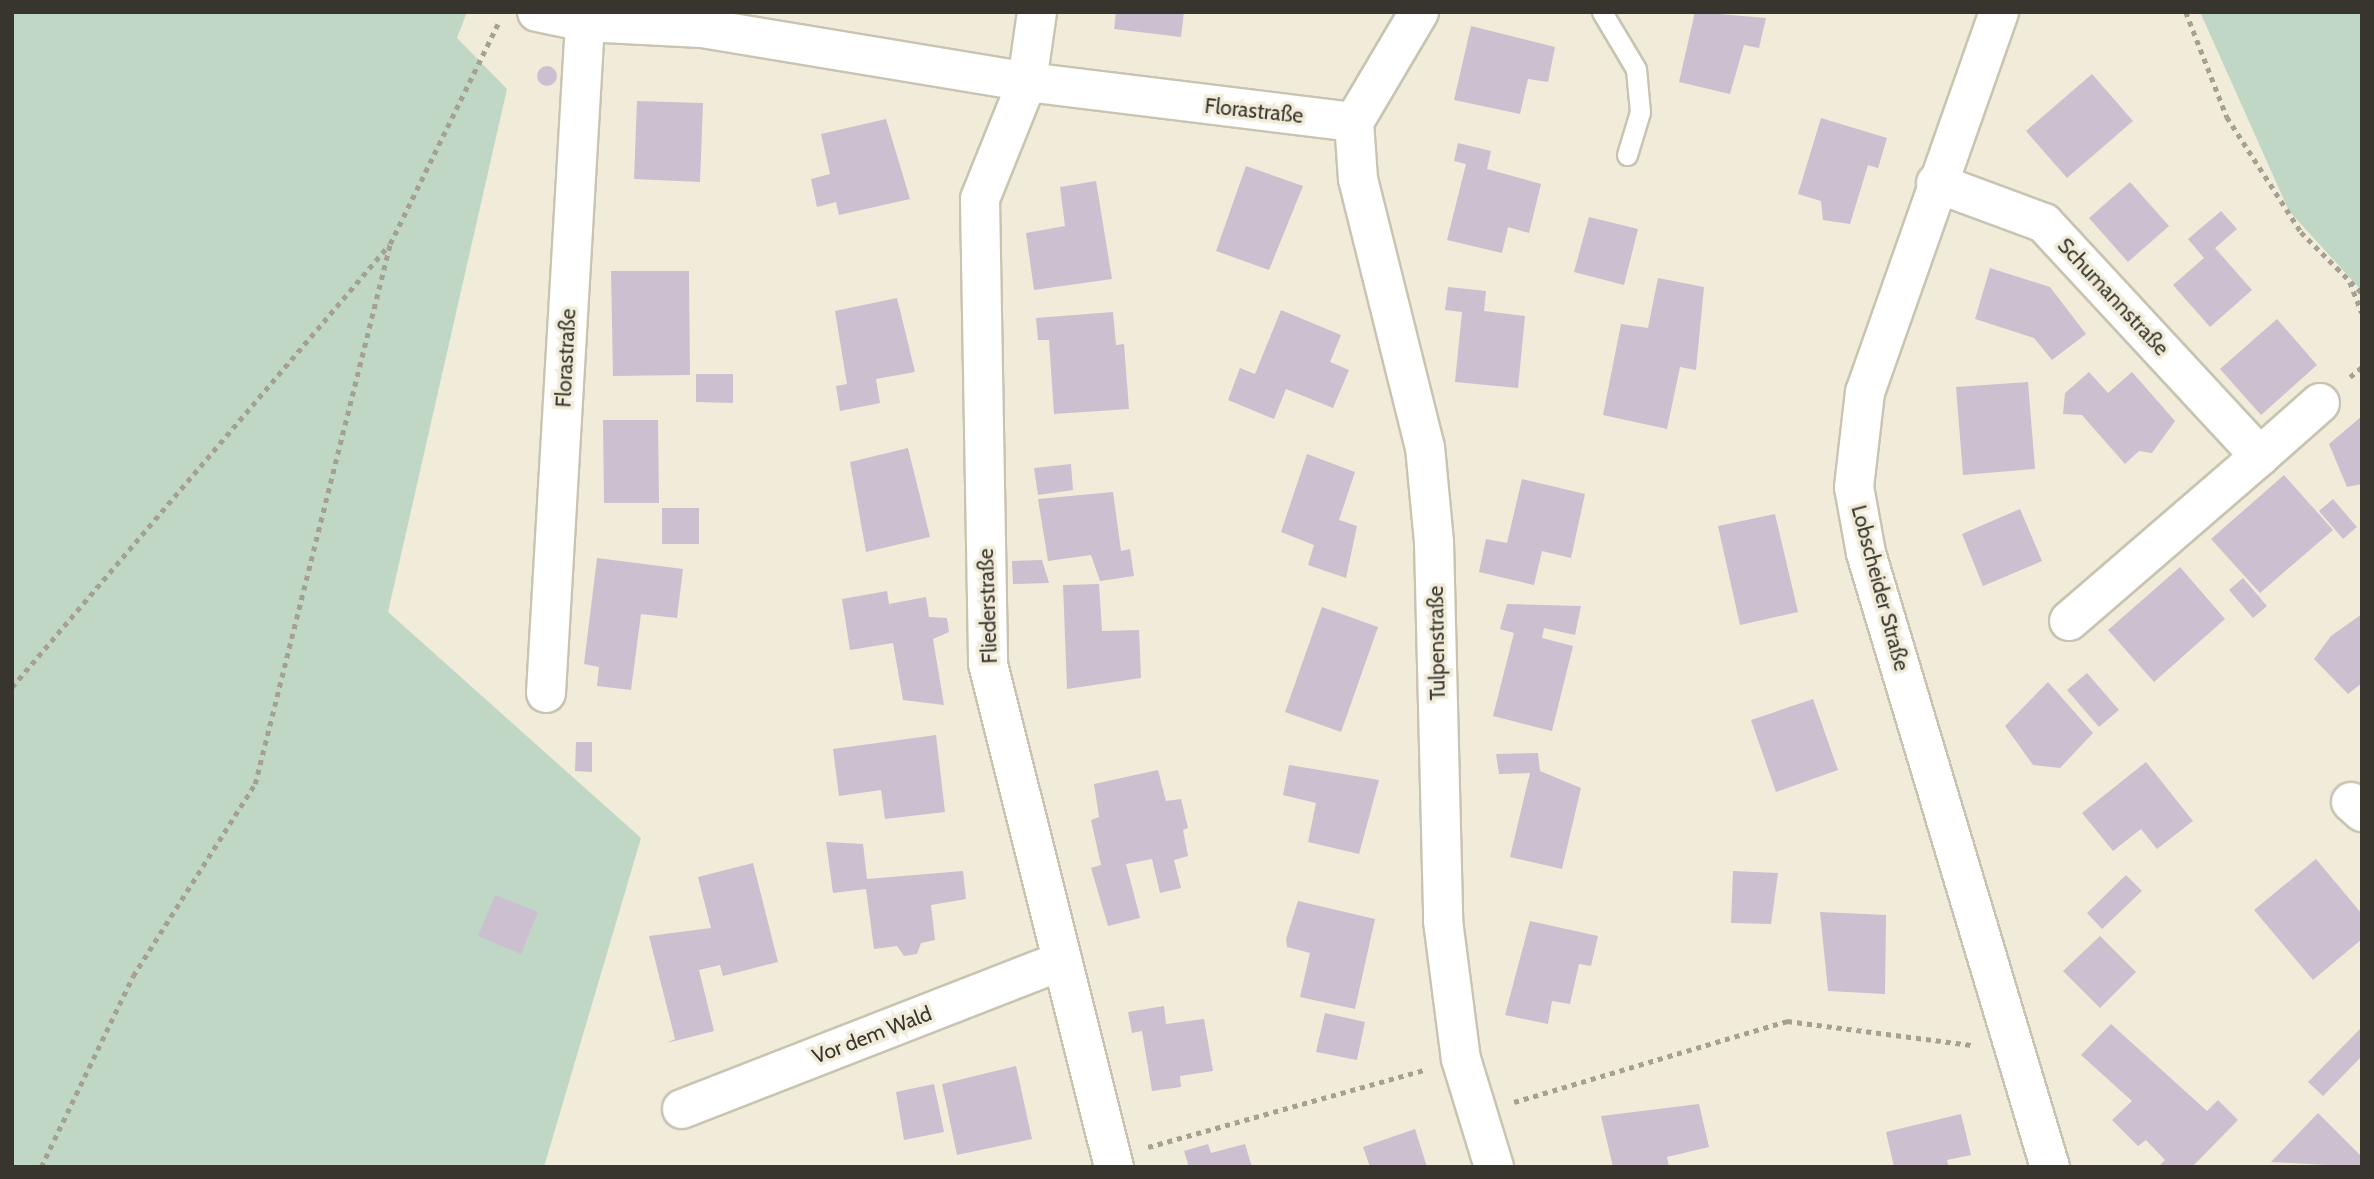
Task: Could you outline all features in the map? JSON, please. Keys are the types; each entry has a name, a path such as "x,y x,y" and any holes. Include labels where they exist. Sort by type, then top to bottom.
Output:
{"street":[{"path":"1027,82 1037,12"},
{"path":"1354,122 1419,12"},
{"name":"Lobscheider Straße","path":"1999,12 1937,183 1866,393 1854,487 1866,553 2050,1167"},
{"name":"Florastraße","path":"521,15 585,22 702,28 1027,82 1354,122"},
{"name":"Florastraße","path":"546,693 585,22"},
{"name":"Fliederstraße","path":"1027,82 980,199 988,664 1114,1167"},
{"name":"Tulpenstraße","path":"1354,122 1358,179 1425,447 1434,542 1443,921 1461,1059 1474,1115 1494,1167"},
{"name":"Schumannstraße","path":"1937,183 2044,223 2260,456"},
{"path":"2069,621 2320,403"},
{"name":"Vor dem Wald","path":"682,1110 1062,961"}],"lane":[{"path":"1602,12 1636,69 1640,112 1627,155"}],"path":[{"path":"2186,12 2227,117 2301,232 2362,293"},
{"path":"41,1167 133,976 255,784 390,244 489,31 521,15"},
{"path":"12,687 390,244"},
{"path":"2350,281 2362,313"},
{"path":"1474,1115 1787,1021 1975,1045"},
{"path":"1176,1139 1461,1059"}],"green space":[{"path":"12,12 467,12 457,38 507,89 388,612 641,838 544,1167 12,1167"},
{"path":"2200,12 2362,12 2362,291 2289,211"}],"building":[{"path":"1116,12 1184,12 1181,37 1114,29"},
{"path":"1695,12 1766,18 1759,48 1744,45 1730,94 1679,82"},
{"path":"1471,26 1555,47 1548,82 1528,79 1520,114 1454,100"},
{"path":"547,66 554,69 557,76 554,83 547,86 540,83 537,76 540,69"},
{"path":"2092,74 2133,121 2067,178 2026,131"},
{"path":"637,101 703,103 700,182 634,179"},
{"path":"1821,118 1887,138 1878,168 1868,165 1850,224 1823,220 1821,201 1798,194"},
{"path":"886,119 910,199 839,215 836,202 817,207 811,179 830,174 821,134"},
{"path":"1458,143 1491,151 1487,169 1541,184 1529,233 1508,227 1502,253 1447,240 1466,164 1454,161"},
{"path":"1246,166 1303,186 1269,270 1216,251"},
{"path":"1096,181 1112,279 1034,290 1026,233 1065,226 1060,187"},
{"path":"2130,182 2169,226 2128,262 2089,218"},
{"path":"2221,211 2237,229 2215,248 2252,290 2210,327 2173,285 2204,258 2188,239"},
{"path":"1589,217 1638,229 1624,285 1574,272"},
{"path":"1990,268 2050,287 2086,334 2052,360 2034,338 1975,319"},
{"path":"611,271 689,271 690,375 613,376"},
{"path":"1658,278 1704,287 1696,370 1680,367 1667,429 1603,415 1621,324 1648,328"},
{"path":"1448,287 1486,291 1484,311 1525,316 1518,388 1455,382 1462,312 1445,310"},
{"path":"897,298 915,372 876,379 880,403 840,411 836,386 847,384 835,311"},
{"path":"1281,310 1341,335 1330,362 1349,370 1333,408 1286,389 1274,419 1228,400 1240,368 1255,374"},
{"path":"1113,312 1116,345 1124,344 1129,409 1054,414 1049,340 1038,340 1036,318"},
{"path":"2277,319 2317,365 2261,415 2220,369"},
{"path":"2089,372 2108,393 2132,372 2175,421 2152,453 2139,451 2125,464 2082,415 2063,414 2065,393"},
{"path":"696,374 733,374 733,403 696,402"},
{"path":"2028,382 2035,469 1963,475 1956,387"},
{"path":"2362,416 2362,484 2347,487 2329,444"},
{"path":"603,420 658,420 659,503 604,503"},
{"path":"908,448 930,537 866,552 850,462"},
{"path":"1307,454 1355,472 1339,520 1357,526 1346,578 1308,565 1314,545 1281,532"},
{"path":"1071,464 1073,490 1038,495 1034,468"},
{"path":"2284,475 2333,530 2260,593 2211,539"},
{"path":"1522,479 1585,494 1571,558 1542,551 1534,585 1479,572 1486,539 1507,543"},
{"path":"1113,492 1121,551 1130,549 1134,576 1100,581 1091,555 1048,561 1038,499"},
{"path":"2333,499 2357,527 2343,539 2319,511"},
{"path":"662,508 699,508 699,544 662,544"},
{"path":"2020,509 2042,561 1983,586 1962,534"},
{"path":"1775,514 1798,612 1740,625 1718,526"},
{"path":"597,558 683,569 677,618 641,614 631,690 597,686 599,667 584,664"},
{"path":"1042,560 1049,583 1013,584 1012,561"},
{"path":"2180,567 2225,619 2154,682 2108,630"},
{"path":"2243,578 2267,606 2253,618 2229,590"},
{"path":"1099,584 1102,631 1139,630 1141,678 1067,689 1063,585"},
{"path":"887,591 889,604 926,597 929,617 947,618 949,632 933,639 944,705 903,700 893,643 850,650 842,599"},
{"path":"1507,604 1581,606 1575,635 1544,628 1542,638 1573,646 1552,731 1493,716 1514,633 1500,629"},
{"path":"1322,607 1378,627 1341,732 1285,712"},
{"path":"2362,614 2362,683 2348,694 2314,659 2331,636"},
{"path":"2087,673 2119,710 2099,727 2067,690"},
{"path":"2048,682 2093,733 2060,768 2033,765 2005,726"},
{"path":"1813,699 1838,770 1776,792 1751,720"},
{"path":"936,735 945,812 885,819 881,790 839,796 833,749"},
{"path":"576,742 592,742 592,772 575,771"},
{"path":"1538,753 1540,771 1581,788 1562,869 1510,857 1530,773 1499,774 1496,754"},
{"path":"2146,762 2193,821 2157,849 2141,829 2113,851 2082,813"},
{"path":"1289,765 1379,780 1359,854 1308,842 1316,803 1283,795"},
{"path":"1158,770 1166,801 1181,799 1188,828 1183,830 1188,856 1174,860 1181,888 1160,893 1152,859 1126,864 1140,918 1108,926 1091,868 1101,865 1091,820 1099,817 1094,784"},
{"path":"826,842 863,844 867,879 963,871 966,899 931,905 935,940 921,943 917,954 904,956 897,946 874,949 866,889 833,893"},
{"path":"2316,859 2362,914 2362,939 2313,980 2254,910"},
{"path":"753,863 778,962 723,976 720,965 699,970 714,1031 667,1043 675,1039 649,936 711,928 698,877"},
{"path":"1733,871 1778,873 1771,924 1731,923"},
{"path":"2126,875 2142,891 2102,929 2087,913"},
{"path":"495,895 538,912 521,954 478,936"},
{"path":"1298,901 1375,919 1355,1009 1300,997 1310,953 1287,947 1286,939"},
{"path":"1820,912 1886,915 1885,994 1828,991"},
{"path":"1530,921 1598,936 1591,966 1579,964 1570,1004 1552,1001 1548,1024 1505,1015"},
{"path":"2100,936 2136,972 2100,1008 2063,971"},
{"path":"1164,1006 1166,1024 1204,1019 1213,1071 1180,1076 1181,1087 1152,1091 1142,1031 1132,1033 1128,1012"},
{"path":"1325,1013 1365,1022 1357,1060 1316,1052"},
{"path":"2111,1024 2207,1111 2218,1100 2238,1120 2192,1167 2158,1167 2165,1160 2146,1140 2138,1146 2112,1120 2132,1101 2081,1055"},
{"path":"2362,1027 2362,1056 2323,1096 2308,1082"},
{"path":"1016,1066 1032,1139 957,1155 942,1084"},
{"path":"934,1084 944,1132 904,1140 896,1092"},
{"path":"1699,1104 1709,1147 1667,1157 1669,1167 1613,1167 1601,1116"},
{"path":"2318,1113 2362,1157 2362,1167 2271,1162"},
{"path":"1961,1114 1971,1155 1947,1160 1949,1167 1894,1167 1886,1132"},
{"path":"1415,1129 1427,1167 1370,1167 1363,1147"},
{"path":"1208,1144 1211,1153 1245,1144 1252,1167 1189,1167 1184,1151"}]}
